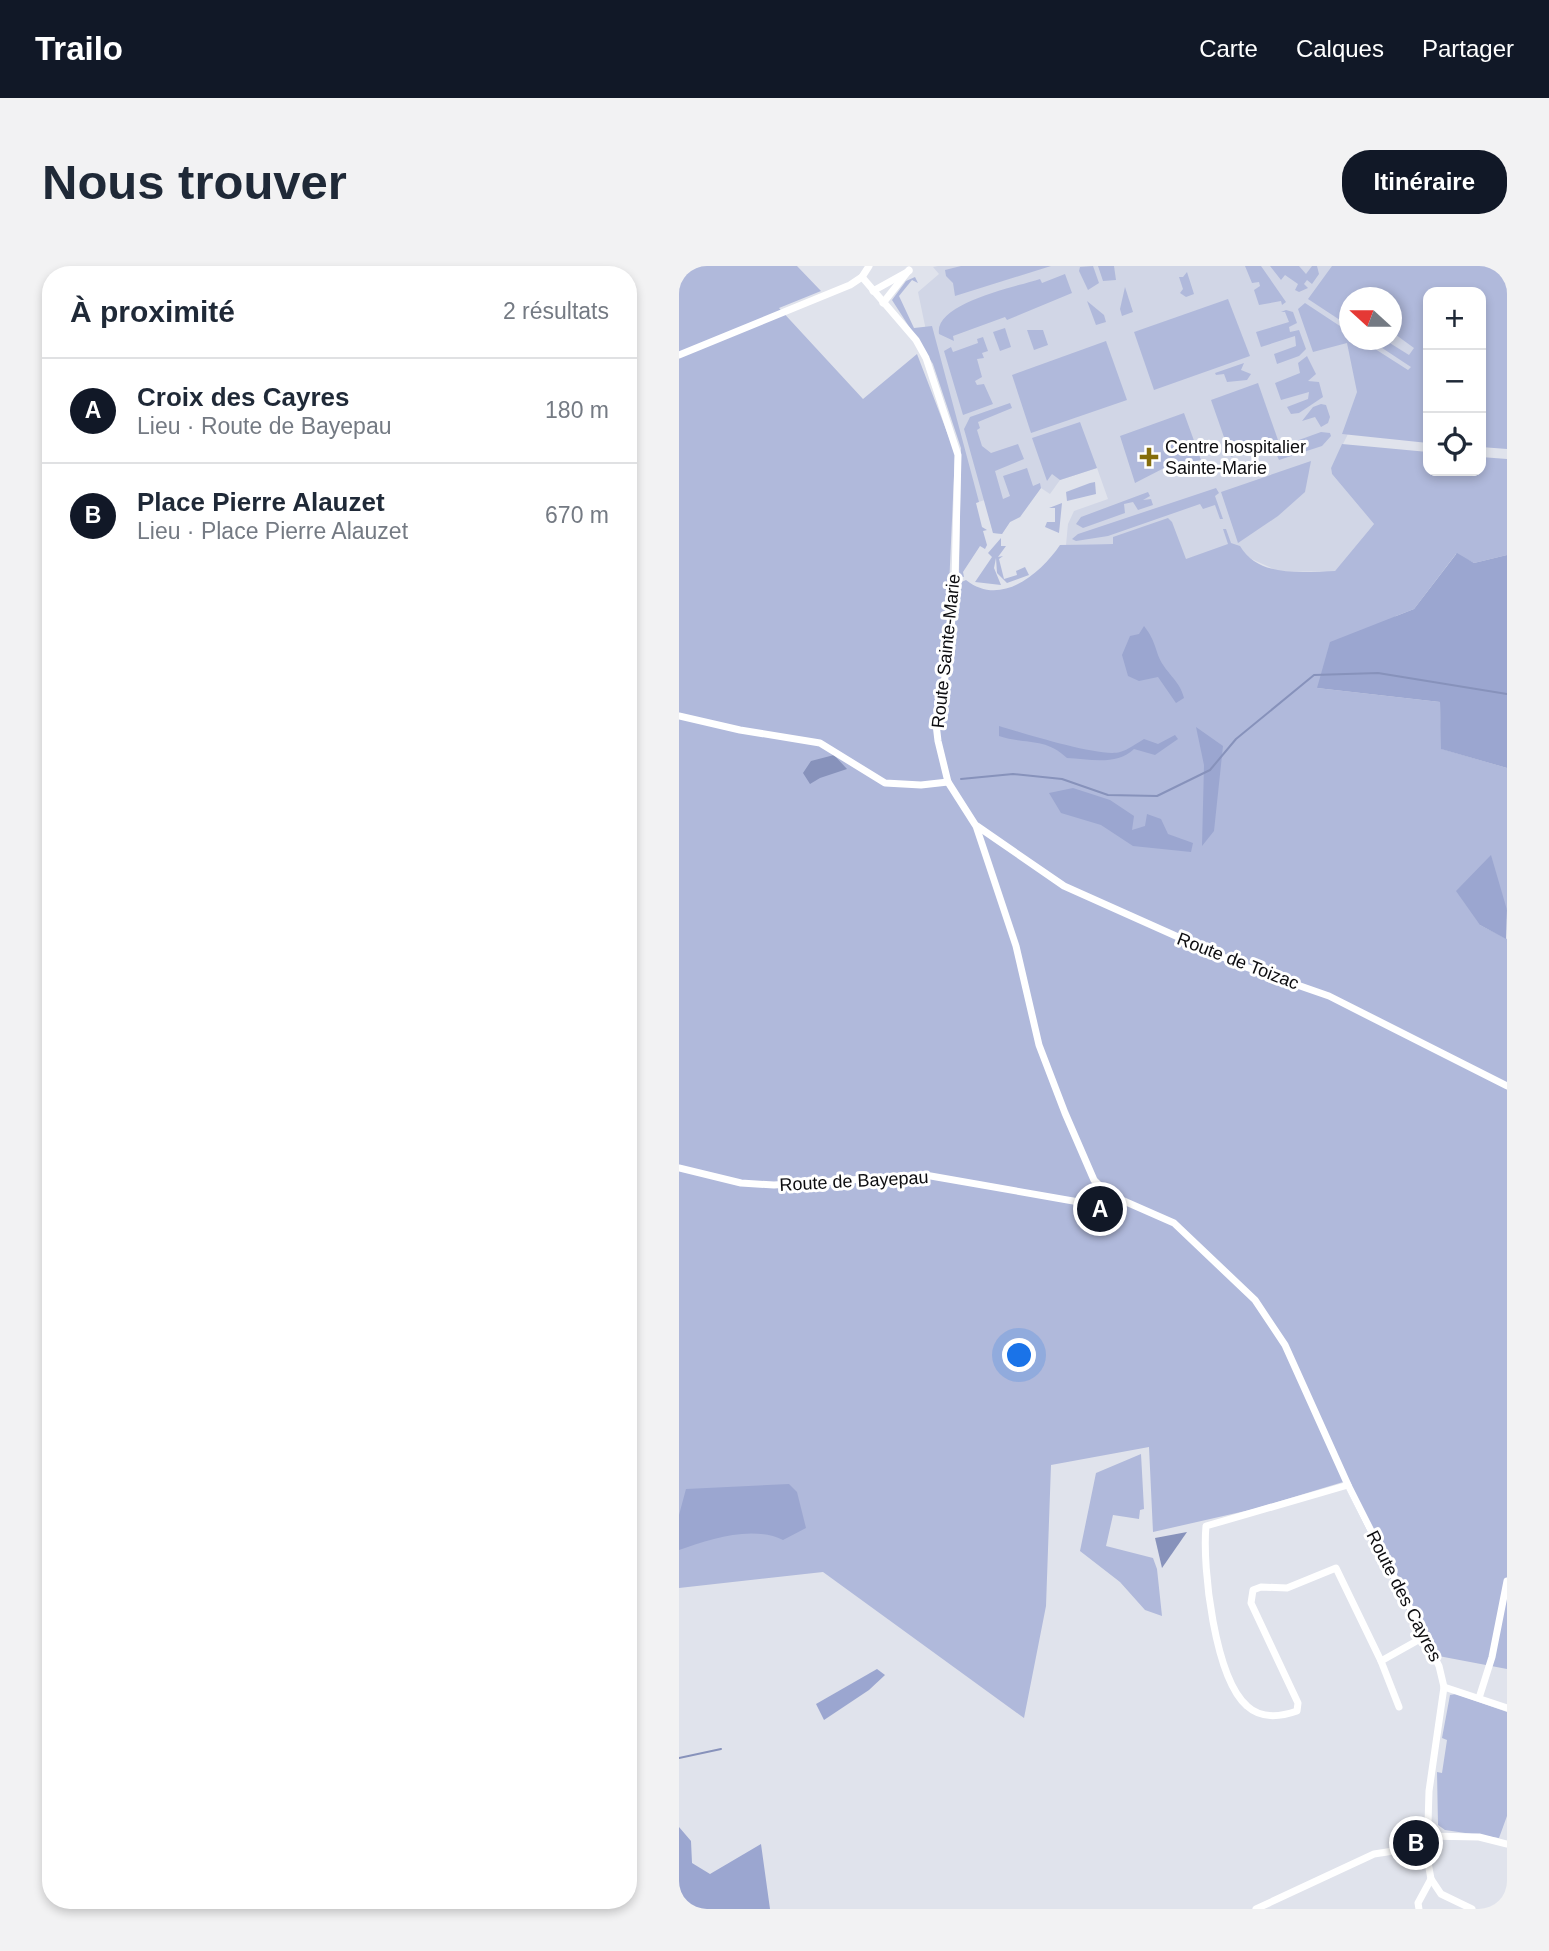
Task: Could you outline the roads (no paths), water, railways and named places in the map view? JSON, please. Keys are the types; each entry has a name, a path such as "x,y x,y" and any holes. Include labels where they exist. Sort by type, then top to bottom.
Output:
{"street":[{"path":"679,355 850,285 862,277 869,266"},
{"path":"873,291 909,270 883,303"},
{"name":"Route Sainte-Marie","path":"862,277 916,341 926,358 958,455 956,552 949,656 936,724 948,782 976,826 1016,946 1039,1045 1065,1113 1094,1180 1108,1194"},
{"path":"679,716 740,730 820,743 885,783 921,785 948,782"},
{"name":"Route de Toizac","path":"976,826 1064,886 1243,966 1329,996 1507,1086"},
{"name":"Route de Bayepau","path":"679,1168 741,1183 774,1185 926,1175 1096,1205 1108,1194"},
{"name":"Route des Cayres","path":"1108,1194 1174,1223 1255,1300 1285,1345 1348,1485 1422,1638 1439,1666 1444,1687 1429,1791 1426,1836 1431,1879"},
{"path":"1348,1485 1206,1527 1210,1616 1235,1691 1247,1707 1265,1716 1297,1711 1298,1703 1251,1603 1253,1590 1261,1587 1287,1587 1336,1569 1381,1661 1399,1707"},
{"path":"1479,1698 1492,1657 1507,1581"},
{"path":"1381,1661 1422,1638"},
{"path":"1444,1687 1507,1708"},
{"path":"1256,1909 1338,1868 1374,1854 1400,1850 1426,1836 1479,1837 1507,1844"},
{"path":"1400,1850 1427,1857"},
{"path":"1419,1909 1418,1903 1431,1879 1450,1900 1472,1909"},
{"path":"1450,1900 1451,1909"}],"waterway":[{"path":"961,779 1013,774 1062,779 1108,795 1157,796 1210,770 1236,739 1314,675 1378,673 1507,694"},
{"path":"679,1758 721,1749"}],"place":[{"name":"Centre hospitalier Sainte-Marie","path":"1149,457"},
{"name":"Croix des Cayres","path":"1100,1209"},
{"name":"Place Pierre Alauzet","path":"1416,1843"}]}
